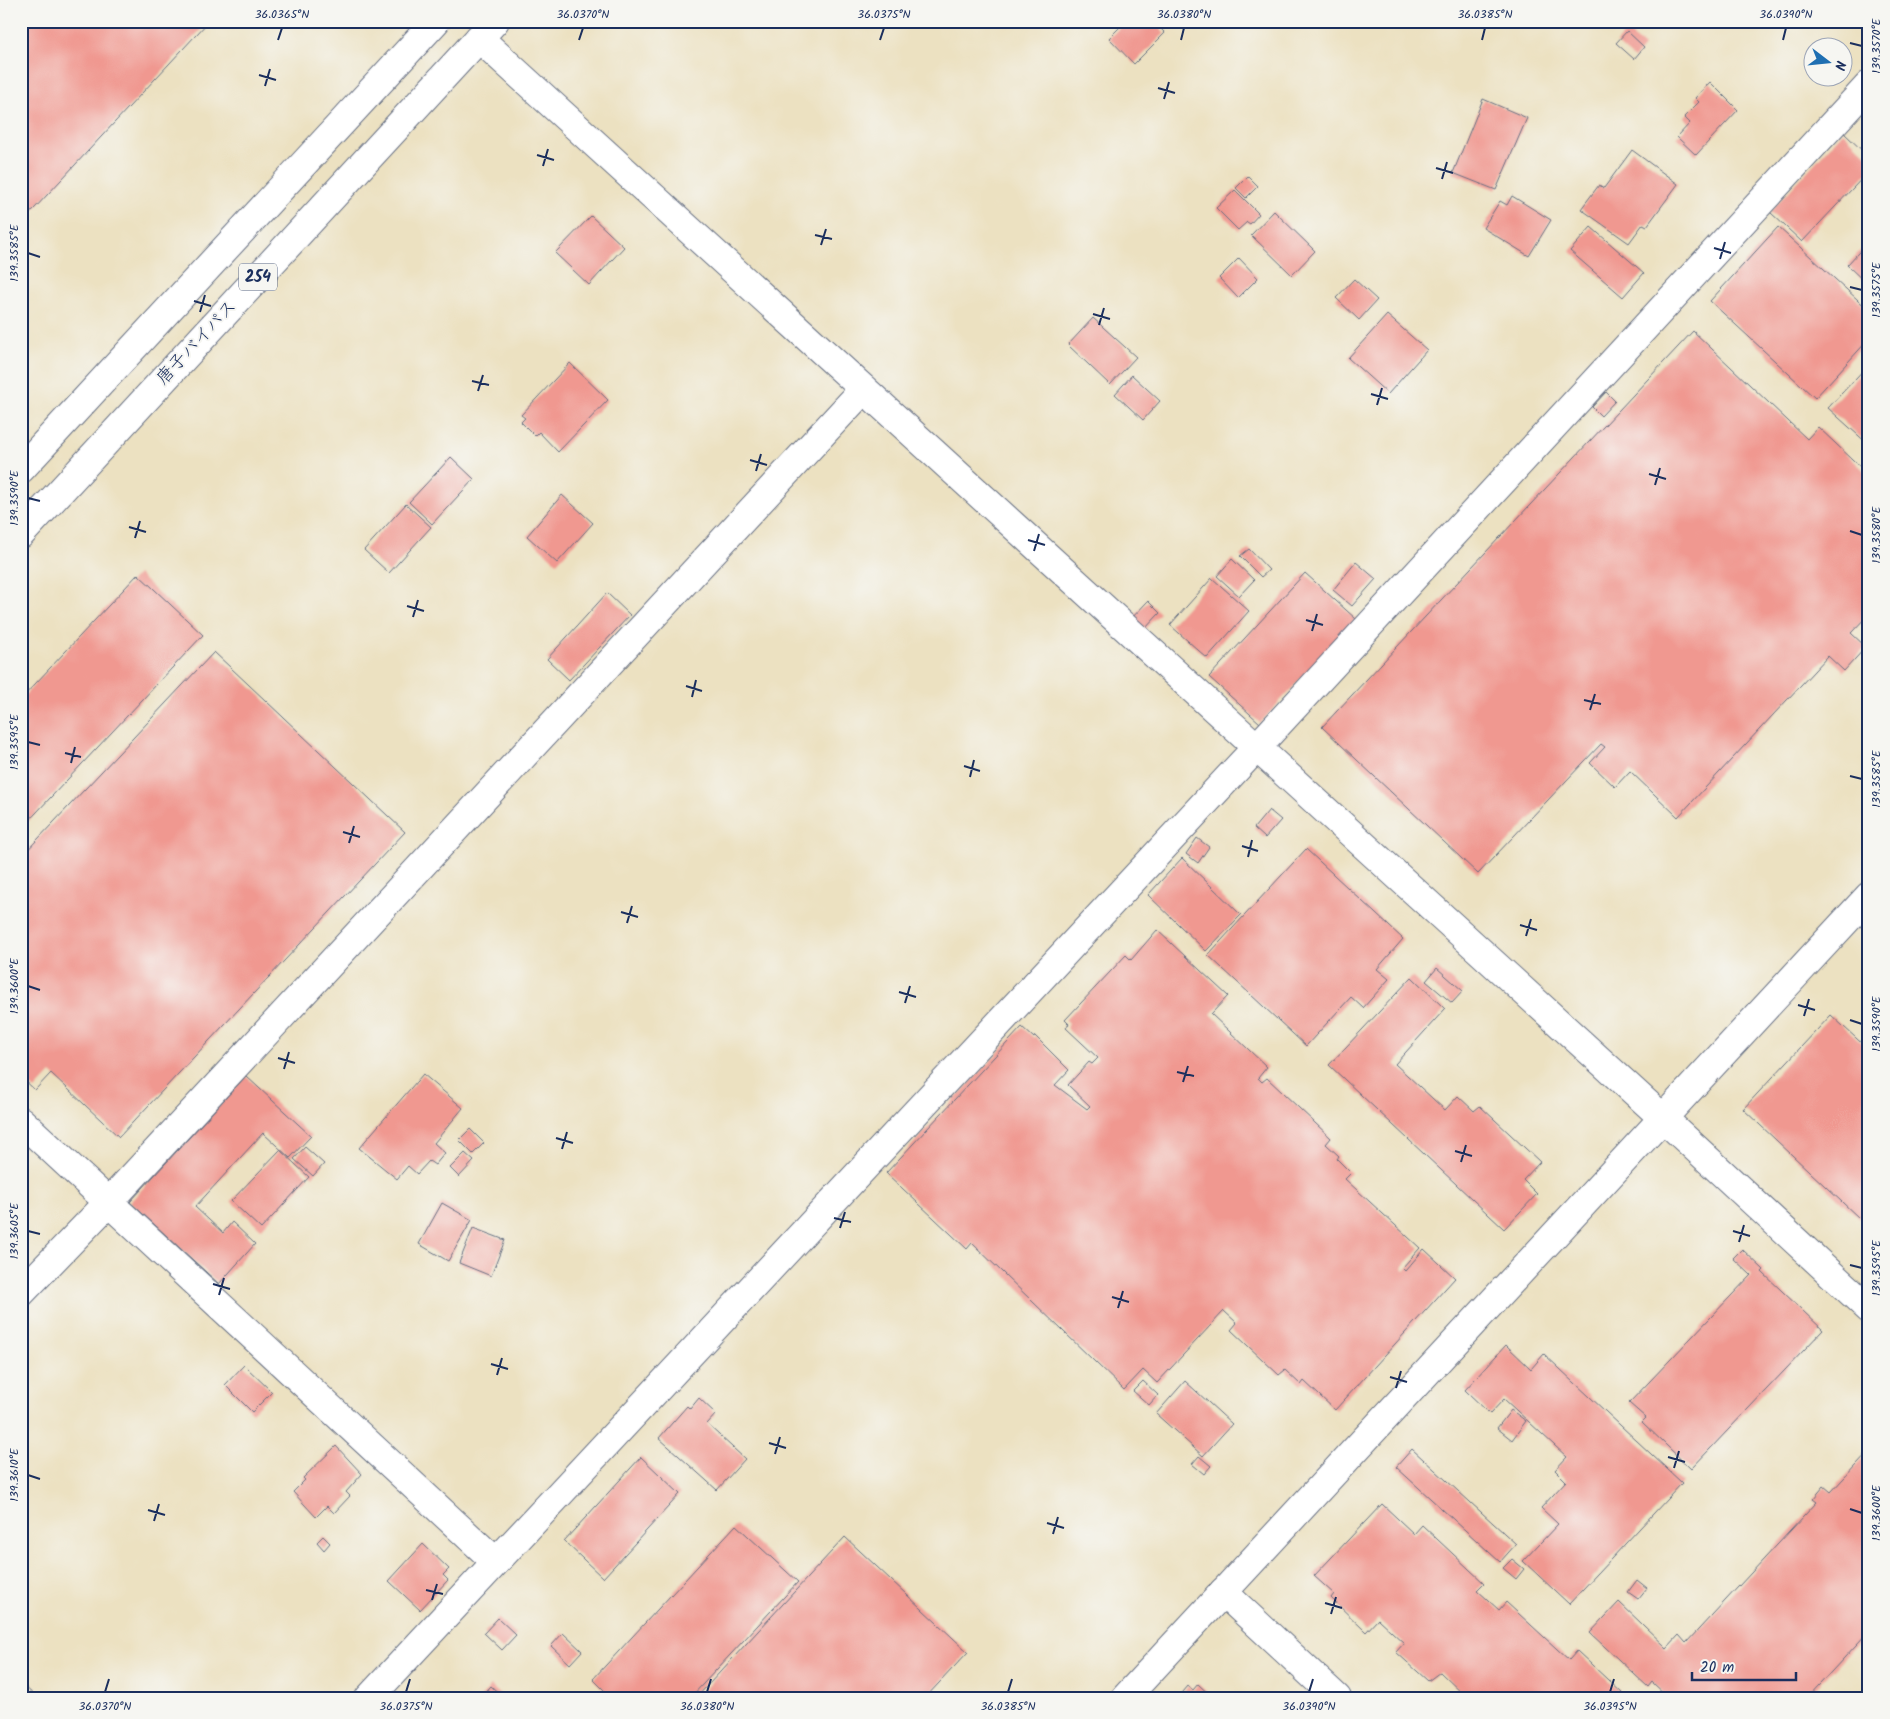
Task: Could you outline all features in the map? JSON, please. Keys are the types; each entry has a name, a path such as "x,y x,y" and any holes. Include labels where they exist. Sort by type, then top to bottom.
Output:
{"main road":[{"name":"254","path":"21,469 436,21"},
{"path":"487,29 864,389 1663,1118 1869,1309"},
{"name":"唐子バイパス","path":"21,534 487,29"},
{"path":"369,1698 1257,747 1869,85"},
{"path":"21,1293 109,1202 864,389"},
{"path":"1125,1698 1869,896"},
{"path":"21,1121 495,1562"},
{"path":"1223,1592 1337,1698"}],"building":[{"path":"21,21 209,21 21,223"},
{"path":"1126,21 1153,21 1165,33 1134,64 1109,38"},
{"path":"1627,31 1644,47 1634,59 1616,43"},
{"path":"1710,82 1738,110 1696,155 1677,137 1690,123 1684,117 1699,102 1695,98"},
{"path":"1483,99 1527,118 1496,190 1453,173"},
{"path":"1843,132 1869,157 1869,171 1802,242 1770,212"},
{"path":"1632,150 1678,184 1647,226 1643,224 1629,243 1581,209 1599,185 1604,188"},
{"path":"1248,176 1258,186 1246,198 1236,188"},
{"path":"1235,190 1259,214 1250,224 1247,222 1238,230 1216,208"},
{"path":"1512,196 1551,220 1529,256 1483,228 1500,201 1507,205"},
{"path":"1274,211 1315,251 1292,275 1251,235"},
{"path":"591,216 624,247 589,285 555,253"},
{"path":"1591,227 1644,273 1623,297 1570,251"},
{"path":"1778,227 1869,310 1869,339 1815,398 1710,301"},
{"path":"1869,241 1869,286 1847,265"},
{"path":"1239,258 1258,278 1238,298 1219,278"},
{"path":"1354,279 1377,300 1359,320 1336,298"},
{"path":"1387,315 1427,350 1388,394 1348,358"},
{"path":"1093,318 1136,357 1110,385 1068,345"},
{"path":"1693,331 1807,439 1818,427 1869,475 1869,614 1851,633 1866,647 1844,671 1828,656 1678,817 1630,771 1615,787 1590,763 1605,747 1601,744 1478,874 1322,727"},
{"path":"570,363 608,400 558,452 539,432 535,436 521,422 525,418 521,415"},
{"path":"1869,364 1869,445 1828,408"},
{"path":"1132,375 1160,401 1143,420 1115,394"},
{"path":"1606,392 1615,401 1601,416 1592,407"},
{"path":"451,457 474,479 432,524 409,502"},
{"path":"562,495 593,523 557,563 527,536"},
{"path":"406,504 431,527 389,573 364,550"},
{"path":"1249,549 1269,570 1261,577 1240,556"},
{"path":"1232,559 1254,580 1239,596 1217,576"},
{"path":"1356,562 1376,579 1352,606 1333,590"},
{"path":"1305,573 1356,619 1260,723 1209,677"},
{"path":"138,574 203,635 21,829 21,699"},
{"path":"1212,578 1249,611 1207,658 1170,625"},
{"path":"607,593 630,615 569,680 547,659"},
{"path":"1148,601 1160,613 1142,632 1129,621"},
{"path":"214,652 405,832 119,1137 51,1073 35,1090 21,1077 21,857"},
{"path":"1269,810 1281,820 1265,838 1254,828"},
{"path":"1197,838 1209,847 1198,863 1186,854"},
{"path":"1306,849 1403,939 1377,969 1389,979 1363,1008 1351,997 1306,1046 1208,955"},
{"path":"1182,858 1241,915 1206,951 1148,895"},
{"path":"1157,930 1228,996 1211,1014 1267,1067 1258,1078 1262,1082 1267,1078 1331,1138 1326,1144 1339,1156 1337,1159 1351,1173 1345,1179 1420,1248 1402,1268 1405,1271 1424,1249 1455,1278 1335,1410 1304,1381 1301,1385 1285,1370 1279,1375 1231,1330 1237,1323 1224,1311 1157,1383 1143,1370 1124,1390 972,1243 967,1249 886,1173 1022,1027 1034,1038 1035,1036 1069,1070 1055,1085 1087,1109 1090,1106 1068,1085 1089,1062 1092,1064 1098,1058 1066,1028 1069,1024 1065,1020 1126,955 1131,960"},
{"path":"1437,968 1463,991 1452,1003 1426,981"},
{"path":"1412,977 1445,1009 1395,1064 1445,1110 1458,1096 1474,1111 1480,1106 1540,1162 1523,1180 1537,1194 1504,1229 1329,1065"},
{"path":"1831,1015 1869,1050 1869,1207 1859,1218 1743,1109"},
{"path":"423,1074 463,1108 434,1143 445,1153 435,1165 429,1161 417,1174 408,1166 397,1179 359,1148"},
{"path":"246,1076 311,1136 290,1158 263,1133 195,1207 223,1233 232,1222 255,1244 219,1284 130,1202"},
{"path":"470,1129 484,1143 473,1154 459,1140"},
{"path":"305,1147 324,1164 313,1176 294,1159"},
{"path":"280,1150 309,1177 261,1229 231,1201"},
{"path":"465,1153 474,1161 459,1177 450,1168"},
{"path":"442,1203 472,1220 448,1261 419,1244"},
{"path":"473,1228 505,1240 491,1276 459,1263"},
{"path":"1742,1249 1764,1270 1762,1272 1823,1330 1691,1469 1642,1422 1646,1418 1629,1403 1751,1275 1733,1258"},
{"path":"1506,1345 1531,1369 1544,1354 1682,1483 1569,1604 1523,1561 1558,1524 1541,1508 1566,1481 1555,1470 1567,1457 1504,1399 1490,1414 1465,1390"},
{"path":"244,1365 272,1392 252,1412 225,1385"},
{"path":"1143,1381 1158,1395 1149,1405 1133,1391"},
{"path":"1185,1381 1232,1424 1203,1456 1156,1414"},
{"path":"699,1398 716,1414 707,1424 745,1459 717,1490 659,1438 687,1406 690,1409"},
{"path":"1511,1410 1526,1421 1512,1440 1497,1428"},
{"path":"336,1446 362,1474 346,1492 350,1496 334,1513 327,1506 316,1517 293,1492 305,1480 303,1478"},
{"path":"1412,1449 1516,1544 1500,1562 1396,1467"},
{"path":"1869,1451 1869,1631 1807,1698 1669,1698 1652,1682 1648,1687 1590,1633 1619,1602 1667,1648 1679,1635 1686,1643 1817,1502 1813,1499 1824,1486 1831,1492"},
{"path":"1199,1456 1211,1466 1204,1474 1192,1464"},
{"path":"641,1457 680,1494 603,1578 564,1541"},
{"path":"1382,1504 1414,1534 1422,1525 1484,1583 1477,1590 1499,1610 1506,1602 1569,1660 1577,1651 1623,1694 1620,1698 1467,1698 1440,1672 1428,1681 1396,1652 1404,1643 1378,1619 1366,1632 1331,1598 1334,1594 1314,1576"},
{"path":"736,1525 798,1582 690,1698 612,1698 593,1679"},
{"path":"323,1536 330,1543 324,1550 317,1542"},
{"path":"845,1537 968,1652 925,1698 696,1698"},
{"path":"423,1544 449,1569 443,1575 448,1580 420,1610 389,1581"},
{"path":"1512,1559 1524,1569 1516,1579 1503,1568"},
{"path":"1637,1580 1647,1588 1638,1599 1628,1592"},
{"path":"498,1618 516,1635 502,1650 484,1633"},
{"path":"563,1633 582,1651 570,1664 551,1646"},
{"path":"21,1683 37,1698 21,1698"},
{"path":"1198,1684 1213,1698 1178,1698 1188,1686 1193,1690"},
{"path":"491,1686 504,1698 480,1698"}]}
